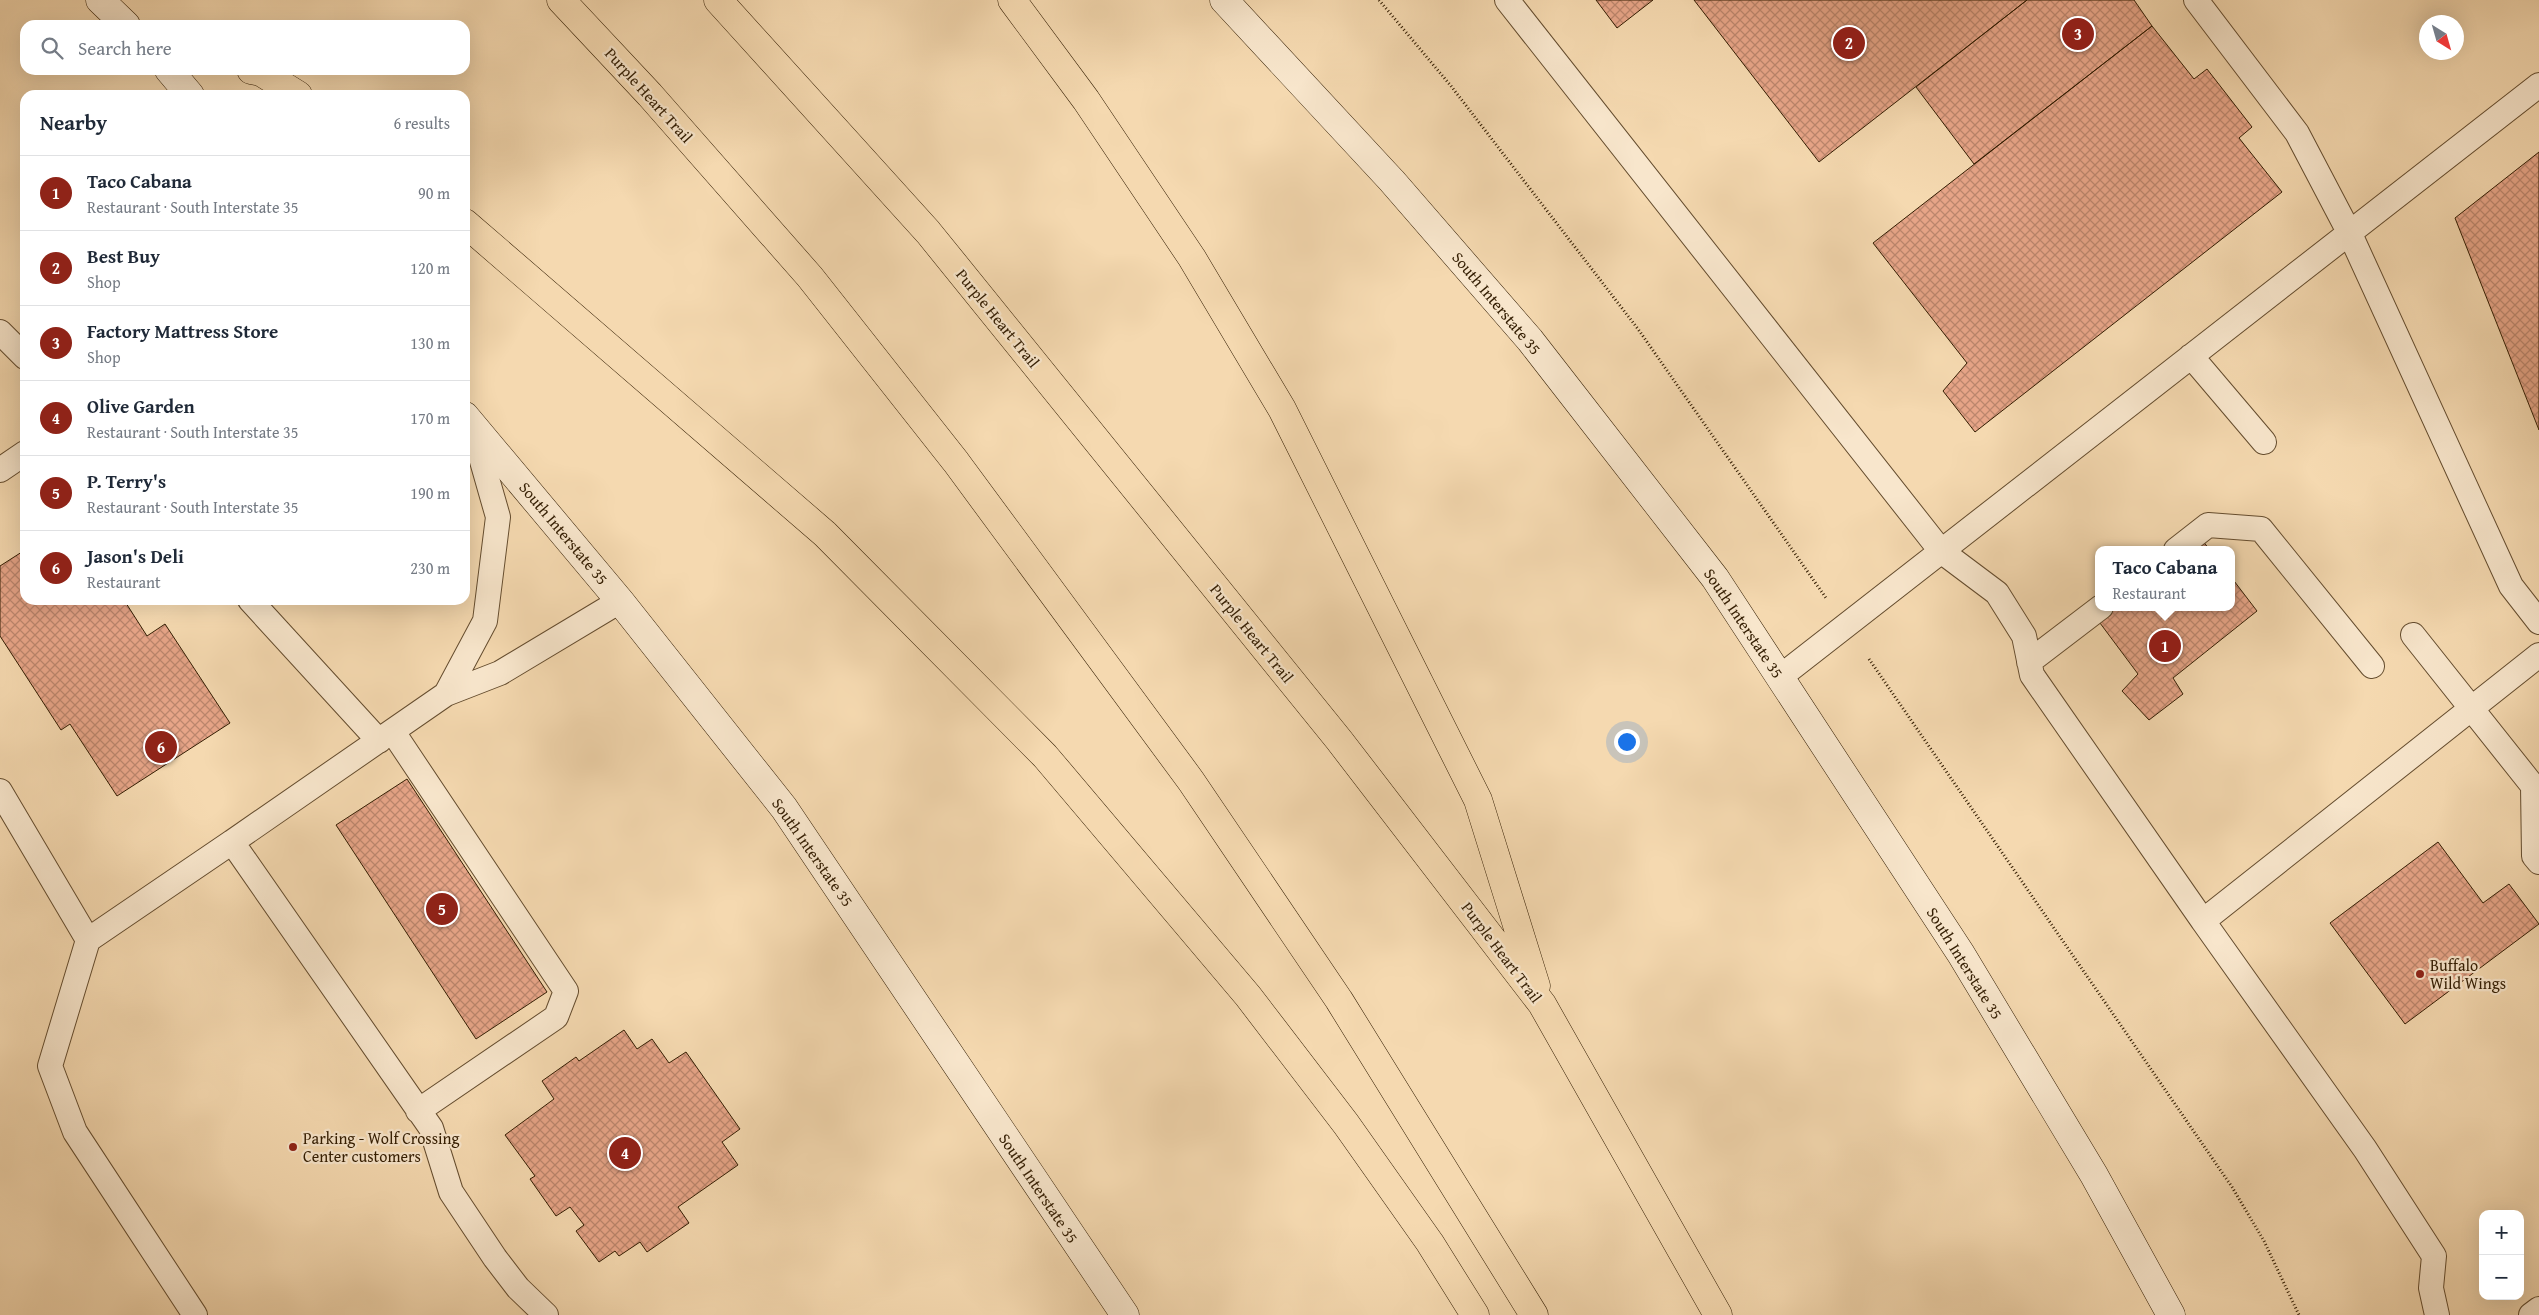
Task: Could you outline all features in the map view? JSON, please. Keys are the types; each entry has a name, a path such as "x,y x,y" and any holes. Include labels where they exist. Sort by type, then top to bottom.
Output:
{"highway":[{"name":"Purple Heart Trail","path":"560,0 650,95 810,277 956,462 1191,781 1338,1000 1534,1315"},
{"name":"Purple Heart Trail","path":"718,0 928,232 1339,740 1542,1004 1718,1315"},
{"path":"1012,0 1086,100 1192,258 1282,410 1478,800 1542,1004"},
{"path":"266,75 290,90"},
{"path":"470,227 826,534 1045,756 1248,996 1346,1124 1430,1243 1475,1315"}],"main road":[{"path":"100,0 121,20"},
{"name":"South Interstate 35","path":"1224,0 1392,181 1530,340 1715,578 1961,954 2094,1175 2171,1315"},
{"path":"172,75 186,90"},
{"name":"South Interstate 35","path":"470,421 620,601 784,808 1124,1315"}],"lane":[{"path":"1507,0 1941,551 1997,593 2024,636 2032,675 2202,921 2366,1149 2434,1256 2431,1288 2437,1315"},
{"path":"2196,0 2297,133 2350,234 2512,586 2539,622"},
{"path":"1780,677 2539,85"},
{"path":"0,332 20,353"},
{"path":"2191,356 2264,442"},
{"path":"446,694 485,621 498,517 470,423"},
{"path":"0,470 20,456"},
{"path":"2181,546 2208,525 2261,529 2372,666"},
{"path":"195,1315 75,1132 50,1066 88,940 446,694 500,673 620,601"},
{"path":"255,605 386,737 566,991 556,1016 418,1111"},
{"path":"2029,662 2096,611"},
{"path":"2413,635 2533,786 2534,856 2539,862"},
{"path":"2202,921 2539,655"},
{"path":"0,791 88,940"},
{"path":"232,842 431,1128 451,1192 501,1266 518,1288 546,1315"},
{"path":"2531,1315 2539,1309"}],"path":[{"path":"1379,0 1451,86 1638,329 1829,602"},
{"path":"1869,659 2232,1187 2264,1241 2299,1315"}],"building":[{"path":"1596,0 1653,0 1617,28"},
{"path":"1694,0 2027,0 1819,162"},
{"path":"2027,0 2134,0 2152,26 1974,164 1916,87"},
{"path":"2152,26 2194,79 2207,69 2252,127 2239,138 2282,192 1975,432 1943,391 1967,363 1873,243"},
{"path":"2539,152 2539,430 2455,218"},
{"path":"2202,540 2207,546 2194,546"},
{"path":"20,553 20,605 127,605 147,636 165,624 230,723 117,796 70,724 61,730 0,636 0,566"},
{"path":"2235,582 2257,611 2173,678 2183,694 2149,720 2122,691 2138,674 2097,619 2108,611 2235,611"},
{"path":"407,779 547,992 476,1039 336,825"},
{"name":"Buffalo Wild Wings","path":"2438,842 2483,903 2509,884 2539,924 2405,1024 2330,923"},
{"path":"624,1030 637,1049 652,1039 669,1063 686,1052 740,1129 722,1142 738,1165 678,1207 689,1223 647,1252 640,1242 619,1256 615,1251 599,1262 576,1231 584,1225 570,1207 556,1216 530,1179 535,1176 505,1135 554,1099 542,1081 576,1057 579,1061"}],"place":[{"name":"Factory Mattress Store","path":"2078,34"},
{"name":"Best Buy","path":"1849,43"},
{"name":"Taco Cabana","path":"2165,646"},
{"name":"Jason's Deli","path":"161,747"},
{"name":"P. Terry's","path":"442,909"},
{"name":"Buffalo Wild Wings","path":"2420,974"},
{"name":"Parking - Wolf Crossing Center customers","path":"293,1147"},
{"name":"Olive Garden","path":"625,1153"}]}
